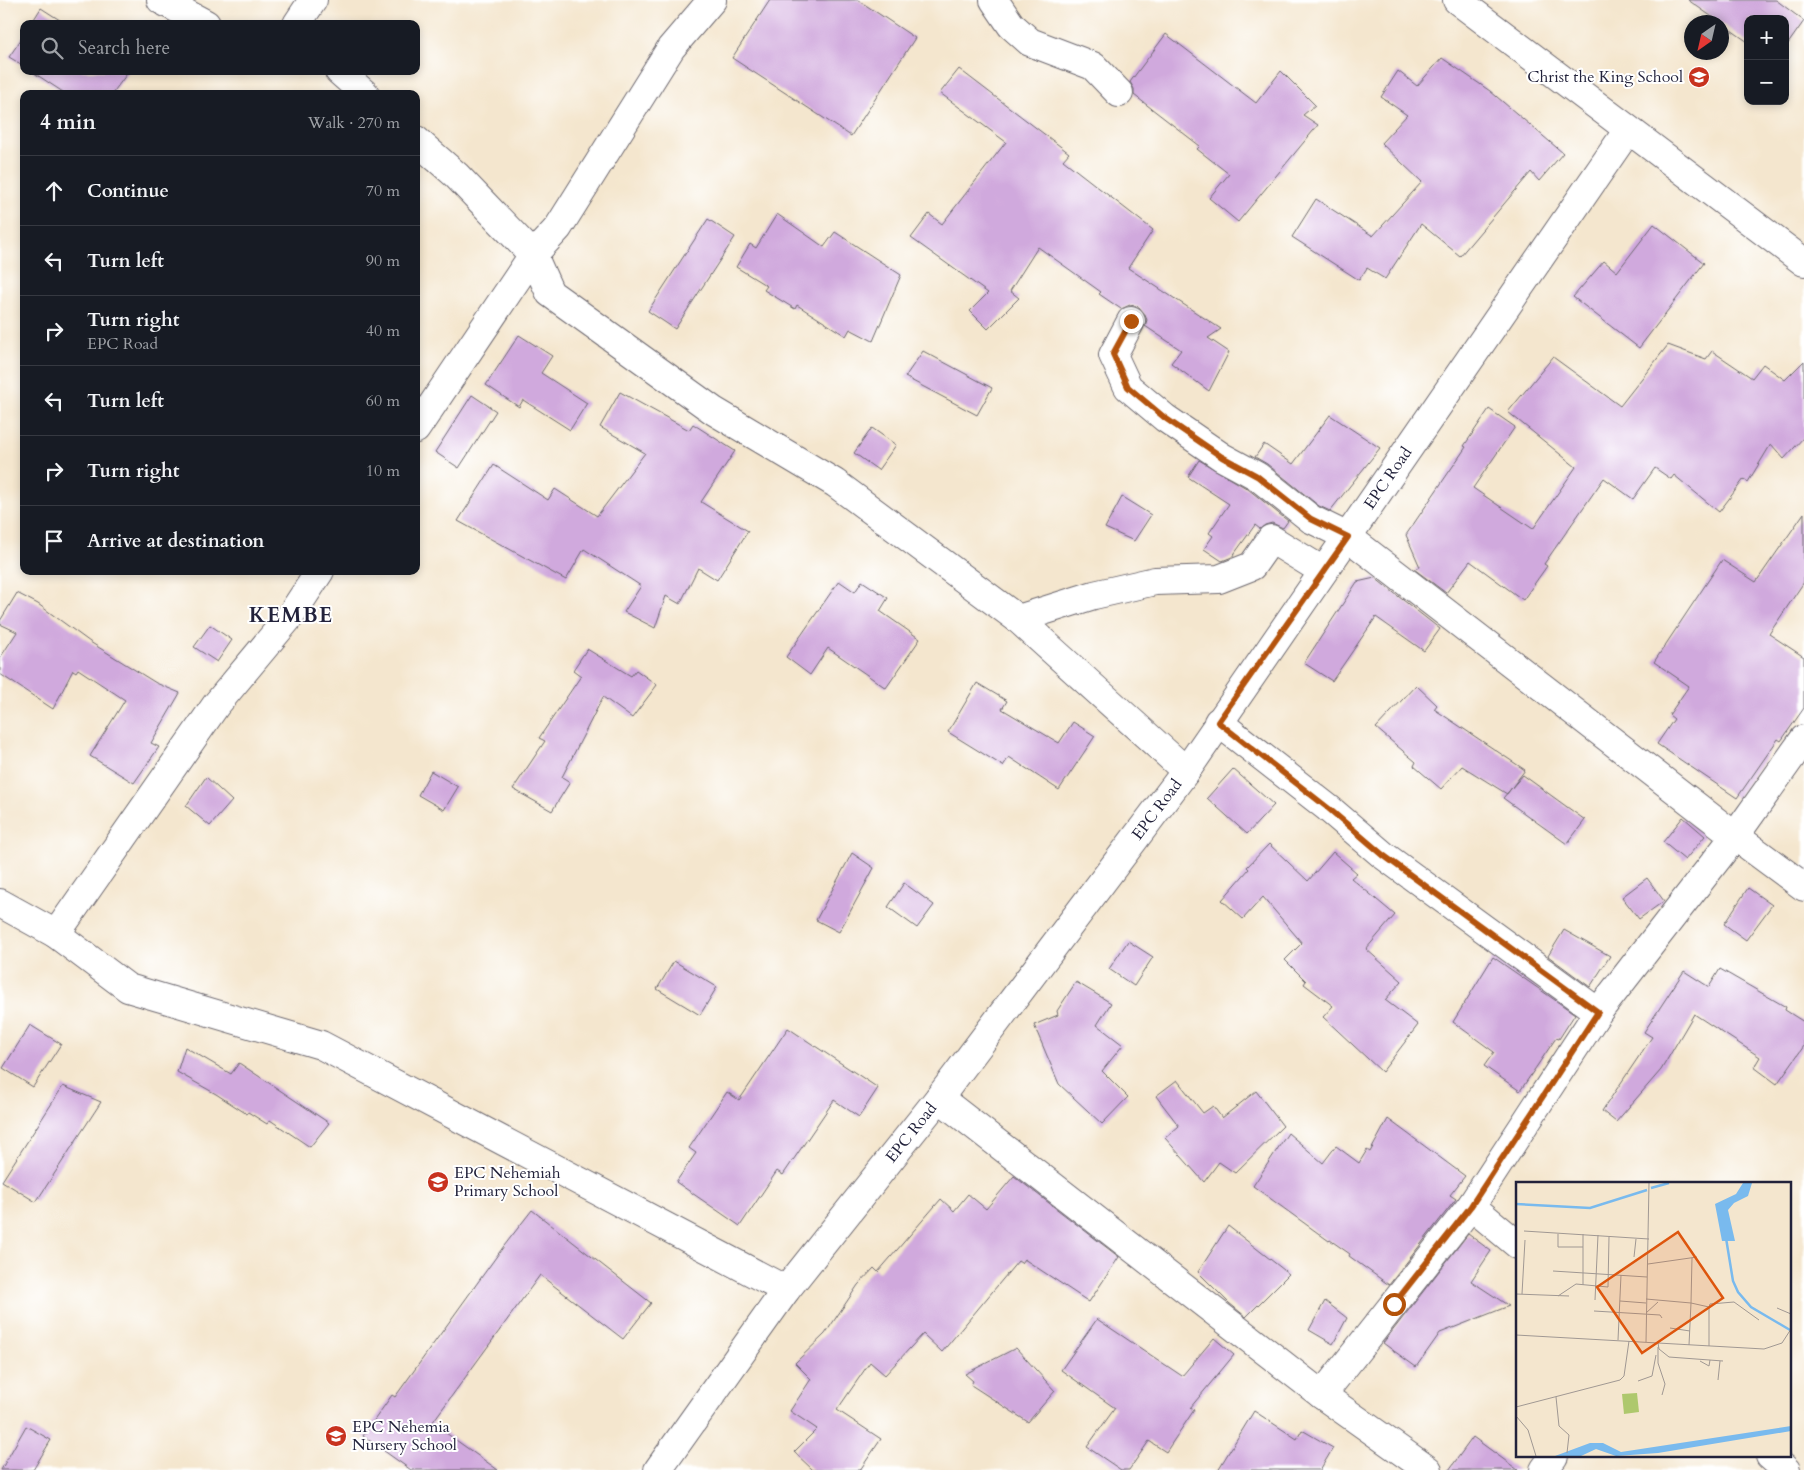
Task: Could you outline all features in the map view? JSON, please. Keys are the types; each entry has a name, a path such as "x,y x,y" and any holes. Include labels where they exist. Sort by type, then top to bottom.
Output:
{"street":[{"path":"161,0 198,20"},
{"path":"420,423 533,255 558,228 671,48 712,0"},
{"path":"994,0 1012,25 1030,42 1093,66 1119,94"},
{"path":"1457,0 1804,262"},
{"path":"344,75 360,90"},
{"name":"EPC Road","path":"658,1470 786,1290 939,1098 1186,771 1628,130"},
{"path":"420,144 456,175 533,255 550,293 714,411 835,483 1018,619 1186,771"},
{"path":"1131,321 1113,354 1128,387 1165,418 1222,457 1257,476 1311,519 1348,537 1735,836 1804,887"},
{"path":"1018,619 1094,595 1155,581 1219,579 1252,566 1270,539 1323,571"},
{"path":"56,934 216,705 291,615 317,575"},
{"path":"1218,722 1328,808 1383,855 1598,1012"},
{"path":"1322,1395 1471,1206 1598,1012 1735,836 1804,739"},
{"path":"0,903 56,934 128,988 321,1045 786,1290"},
{"path":"939,1098 1322,1395 1428,1470"},
{"path":"1471,1206 1516,1243"},
{"path":"1544,1470 1553,1458"},
{"path":"1772,1458 1786,1470"}],"building":[{"path":"770,0 858,0 915,38 851,136 732,58"},
{"path":"1688,0 1776,0 1804,21 1789,42 1789,15 1744,15 1744,39 1729,29 1729,15 1709,15"},
{"path":"41,8 60,20 34,20"},
{"path":"1166,34 1256,103 1281,71 1315,105 1303,115 1318,125 1238,222 1209,198 1229,174 1197,149 1200,146 1134,95 1134,89 1130,82"},
{"path":"20,41 20,64 9,57"},
{"path":"1442,58 1490,91 1563,153 1539,181 1531,172 1460,256 1421,224 1385,279 1367,268 1359,280 1292,237 1316,199 1373,236 1422,182 1381,143 1407,115 1381,97 1398,71 1417,86"},
{"path":"959,69 1069,153 1063,160 1153,230 1128,268 1221,329 1208,338 1229,352 1209,391 1171,363 1181,350 1145,326 1147,320 1139,307 1130,305 1121,309 1099,294 1101,292 1038,247 1010,291 1019,298 988,329 970,311 988,293 911,238 929,214 942,224 1006,142 940,93"},
{"path":"37,75 126,75 115,90 60,90"},
{"path":"777,214 824,247 835,232 901,275 873,341 850,329 846,336 797,305 795,309 764,290 767,286 736,267 750,244 756,248"},
{"path":"708,219 735,237 675,329 648,311"},
{"path":"1654,224 1704,263 1639,348 1573,297 1604,261 1617,272"},
{"path":"519,335 552,356 541,373 587,403 570,430 523,400 519,407 486,385"},
{"path":"1668,345 1706,359 1712,351 1752,378 1763,364 1785,380 1804,361 1804,437 1784,459 1771,444 1748,482 1744,479 1719,512 1674,475 1671,479 1655,468 1633,499 1604,478 1544,564 1547,566 1523,600 1470,561 1446,593 1414,569 1420,567 1406,535 1466,447 1464,446 1489,409 1515,427 1473,488 1533,529 1576,467 1508,412 1553,357 1620,406"},
{"path":"923,351 992,388 977,415 905,377"},
{"path":"620,392 689,430 693,424 735,451 701,502 748,531 717,580 698,568 680,604 666,596 655,628 624,612 641,586 584,549 566,580 458,521 494,465 548,500 555,489 597,516 645,453 600,427"},
{"path":"472,395 496,411 459,468 435,452"},
{"path":"1330,415 1380,448 1330,511 1319,506 1267,464 1255,457 1264,444 1293,464"},
{"path":"872,428 896,445 878,470 854,453"},
{"path":"1199,460 1248,489 1288,521 1283,528 1272,523 1260,529 1255,525 1232,557 1222,561 1204,549 1213,536 1209,533 1229,504 1188,477"},
{"path":"1122,497 1151,515 1134,541 1105,528"},
{"path":"1804,513 1804,582 1769,634 1804,657 1804,708 1781,741 1778,739 1737,798 1657,744 1674,719 1669,715 1689,686 1654,662 1722,560 1756,582"},
{"path":"1375,578 1440,629 1424,651 1376,617 1332,681 1304,663 1357,582"},
{"path":"839,581 855,592 862,581 888,598 880,611 920,639 886,688 828,648 810,675 786,657"},
{"path":"17,593 38,604 90,642 156,683 180,693 151,743 159,747 134,783 90,756 125,700 78,669 76,672 73,670 53,709 0,674 0,658 17,632 0,624 0,621"},
{"path":"210,625 232,640 217,662 194,647"},
{"path":"587,649 631,676 636,670 657,685 632,718 603,697 562,777 570,782 552,811 513,789 545,741 539,738 581,676 573,670"},
{"path":"977,683 1007,701 1002,709 1059,743 1073,722 1095,736 1059,790 1009,757 1003,766 948,732"},
{"path":"1416,685 1437,705 1434,709 1525,770 1507,794 1462,766 1441,789 1414,766 1416,762 1376,728"},
{"path":"1233,769 1274,805 1247,834 1207,798"},
{"path":"431,771 458,787 444,810 418,795"},
{"path":"1523,775 1585,820 1567,844 1503,798"},
{"path":"206,777 232,801 210,826 186,806"},
{"path":"1683,817 1705,836 1685,860 1663,842"},
{"path":"1269,844 1308,881 1333,852 1357,873 1351,878 1395,915 1366,949 1402,981 1385,1000 1418,1025 1382,1072 1323,1017 1333,1006 1304,984 1306,981 1285,960 1302,943 1263,897 1243,919 1222,900 1249,869 1247,867"},
{"path":"852,853 874,868 839,932 816,920"},
{"path":"1647,878 1664,901 1639,919 1622,897"},
{"path":"904,883 934,905 917,928 888,907"},
{"path":"1748,888 1772,905 1746,940 1724,924"},
{"path":"1564,930 1610,956 1590,987 1548,956"},
{"path":"1128,941 1153,957 1134,986 1109,969"},
{"path":"1493,957 1575,1014 1559,1039 1556,1038 1520,1091 1484,1066 1494,1052 1453,1022"},
{"path":"674,961 717,987 700,1015 657,989"},
{"path":"1720,969 1786,1007 1785,1010 1804,1022 1804,1046 1777,1084 1754,1067 1760,1057 1694,1014 1661,1070 1616,1122 1602,1111 1652,1037 1644,1032 1684,971 1709,987"},
{"path":"1076,982 1111,1003 1097,1025 1123,1045 1102,1071 1128,1097 1102,1124 1059,1084 1034,1025 1058,1015 1057,1011"},
{"path":"30,1025 61,1044 33,1087 3,1068"},
{"path":"788,1028 878,1088 859,1117 834,1100 783,1175 777,1171 740,1226 676,1182 696,1153 689,1148 727,1092 739,1100"},
{"path":"185,1047 231,1074 239,1063 329,1123 310,1147 270,1120 267,1124 248,1112 247,1114 177,1072"},
{"path":"1177,1080 1203,1113 1213,1106 1222,1118 1256,1091 1283,1126 1235,1173 1219,1162 1204,1182 1165,1138 1179,1126 1156,1096"},
{"path":"63,1086 101,1102 36,1202 2,1181"},
{"path":"1388,1119 1465,1176 1450,1195 1456,1199 1389,1285 1349,1256 1350,1254 1253,1186 1288,1133 1323,1163 1336,1146 1359,1163 1367,1150 1370,1152"},
{"path":"1014,1176 1119,1257 1089,1302 1024,1259 1021,1263 1018,1261 942,1352 923,1334 885,1375 870,1362 837,1410 881,1439 860,1470 813,1470 794,1452 817,1429 790,1411 811,1379 795,1363 825,1334 858,1285 874,1268 878,1272 941,1199 954,1211 968,1194 986,1209"},
{"path":"532,1210 651,1303 623,1339 540,1275 432,1423 498,1470 411,1470 363,1436 392,1395 395,1397"},
{"path":"1228,1226 1289,1274 1246,1317 1198,1272"},
{"path":"1468,1234 1491,1251 1471,1281 1509,1306 1440,1333 1416,1367 1383,1343"},
{"path":"1325,1301 1347,1318 1333,1344 1309,1330"},
{"path":"1097,1319 1182,1376 1214,1338 1234,1355 1190,1408 1194,1410 1166,1452 1149,1441 1129,1470 1121,1470 1087,1447 1115,1408 1061,1370"},
{"path":"1016,1348 1055,1391 1028,1422 971,1385 973,1381 965,1374"},
{"path":"1254,1411 1297,1439 1302,1430 1333,1448 1320,1470 1218,1470"},
{"path":"26,1426 51,1440 33,1470 1,1470"},
{"path":"1473,1437 1518,1470 1449,1470"}],"place":[{"name":"Christ the King School","path":"1699,77"},
{"name":"EPC Nehemiah Primary School","path":"438,1182"},
{"name":"EPC Nehemia Nursery School","path":"336,1436"}],"district":[{"name":"KEMBE","path":"291,615"}],"route":[{"path":"1131,321 1113,354 1128,387 1165,418 1222,457 1257,476 1311,519 1348,537 1218,722 1328,808 1383,855 1598,1012 1471,1206 1394,1304"}]}
